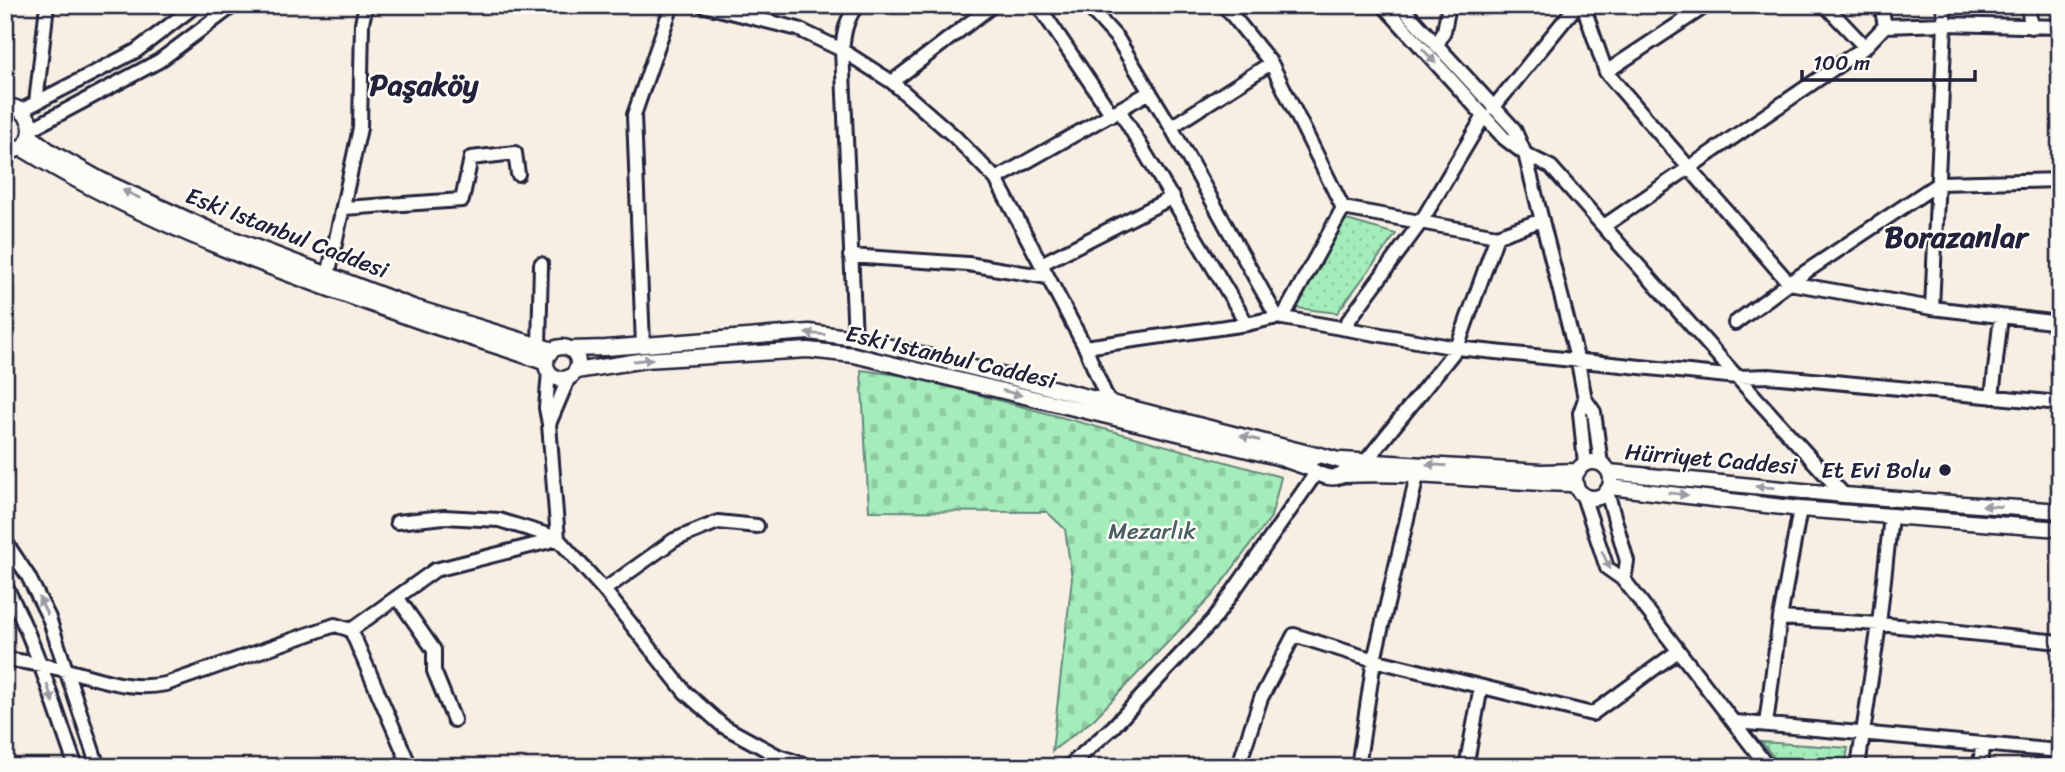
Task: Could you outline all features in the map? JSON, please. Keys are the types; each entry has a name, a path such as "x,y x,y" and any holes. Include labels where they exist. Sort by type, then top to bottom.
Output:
{"main road":[{"path":"5,106 22,110 27,116 31,132 21,148 5,152"},
{"name":"Eski Istanbul Caddesi","path":"31,132 51,152 91,174 215,232 413,307 554,350"},
{"path":"21,148 87,186 174,227 322,286 548,367 559,378 573,374 577,357 571,349"},
{"path":"548,367 554,350 560,347 571,349 643,345 809,332 855,338 1108,401 1314,465 1417,476 1580,478"},
{"name":"Eski Istanbul Caddesi","path":"573,374 645,360 808,350 854,355 1314,465"},
{"path":"1343,468 1366,461 1541,472 1580,478 1593,499 1607,479 1593,462 1580,478"},
{"name":"Hürriyet Caddesi","path":"1607,479 2060,511"},
{"name":"Hürriyet Caddesi","path":"1607,479 1800,509 2060,529"}],"street":[{"path":"36,103 47,5"},
{"path":"22,110 136,51 195,5"},
{"path":"31,132 159,61 234,5"},
{"path":"328,276 360,128 362,23 366,5"},
{"path":"643,345 634,115 672,5"},
{"path":"702,5 798,29 842,50 892,82 956,137 996,180 1085,347 1108,401"},
{"path":"855,338 842,50 844,30 857,5"},
{"path":"892,82 993,5"},
{"path":"1038,5 1116,113 1172,197 1247,324"},
{"path":"1087,5 1117,38 1280,317"},
{"path":"1224,5 1271,63 1343,208"},
{"path":"1383,5 1488,112"},
{"path":"1400,5 1488,112 1504,138 1525,154 1551,167 1844,495"},
{"path":"1437,47 1444,31 1449,5"},
{"path":"1343,328 1421,222 1488,112 1577,5"},
{"path":"1583,5 1606,72 1789,283 1932,308 2060,323"},
{"path":"1606,72 1707,5"},
{"path":"1825,5 1865,47"},
{"path":"1881,5 1885,26"},
{"path":"1932,308 1945,24 1943,5"},
{"path":"2028,5 2031,27"},
{"path":"1604,226 1865,47 1885,26 1945,24 2060,27"},
{"path":"1171,127 1271,63"},
{"path":"996,180 1150,92"},
{"path":"344,208 462,200 471,158 515,153 518,174"},
{"path":"1525,154 1578,362 1585,400 1594,412 1627,561 1624,580"},
{"path":"1735,323 1789,283 1939,183 2060,180"},
{"path":"1041,264 1172,197"},
{"path":"1343,208 1497,236 1542,220"},
{"path":"1280,317 1343,208"},
{"path":"1366,461 1457,348 1497,236"},
{"path":"850,256 968,264 1048,277"},
{"path":"539,345 541,264"},
{"path":"1992,397 2001,316"},
{"path":"1085,347 1280,317 1457,348 1578,362 1737,377 1769,376 2060,403"},
{"path":"548,367 546,408 558,539"},
{"path":"549,424 573,374"},
{"path":"1585,400 1580,413 1580,478 1607,568 1624,580 1736,722 1768,767"},
{"path":"1068,767 1113,727 1214,619 1314,465"},
{"path":"1358,767 1374,660 1417,476"},
{"path":"1766,724 1780,618 1800,509"},
{"path":"1858,767 1879,624 1891,516"},
{"path":"397,522 443,517 499,520 558,539 604,590 685,692 723,726 778,756 811,767"},
{"path":"604,590 674,540 718,522 757,527"},
{"path":"351,630 435,570 558,539"},
{"path":"5,541 28,576 49,618 98,767"},
{"path":"5,585 17,606 76,767"},
{"path":"397,597 434,650 434,671 454,720"},
{"path":"1780,618 1879,624 2060,642"},
{"path":"5,659 66,670 129,687 148,688 335,625 351,630 408,762 392,767"},
{"path":"1238,767 1261,698 1294,635 1374,660 1592,714 1678,651"},
{"path":"1466,767 1481,687"},
{"path":"1736,722 2060,751"},
{"path":"1980,767 1982,746"}],"green space":[{"path":"1343,219 1396,234 1337,313 1296,308"},
{"name":"Mezarlık","path":"861,370 913,377 1281,477 1271,517 1212,596 1093,720 1052,751 1072,578 1065,529 1047,512 869,511"},
{"path":"1761,742 1848,748 1845,767 1782,767"}],"place":[{"name":"Et Evi Bolu","path":"1945,470"}],"district":[{"name":"Paşaköy","path":"424,85"},
{"name":"Borazanlar","path":"1956,237"}]}
